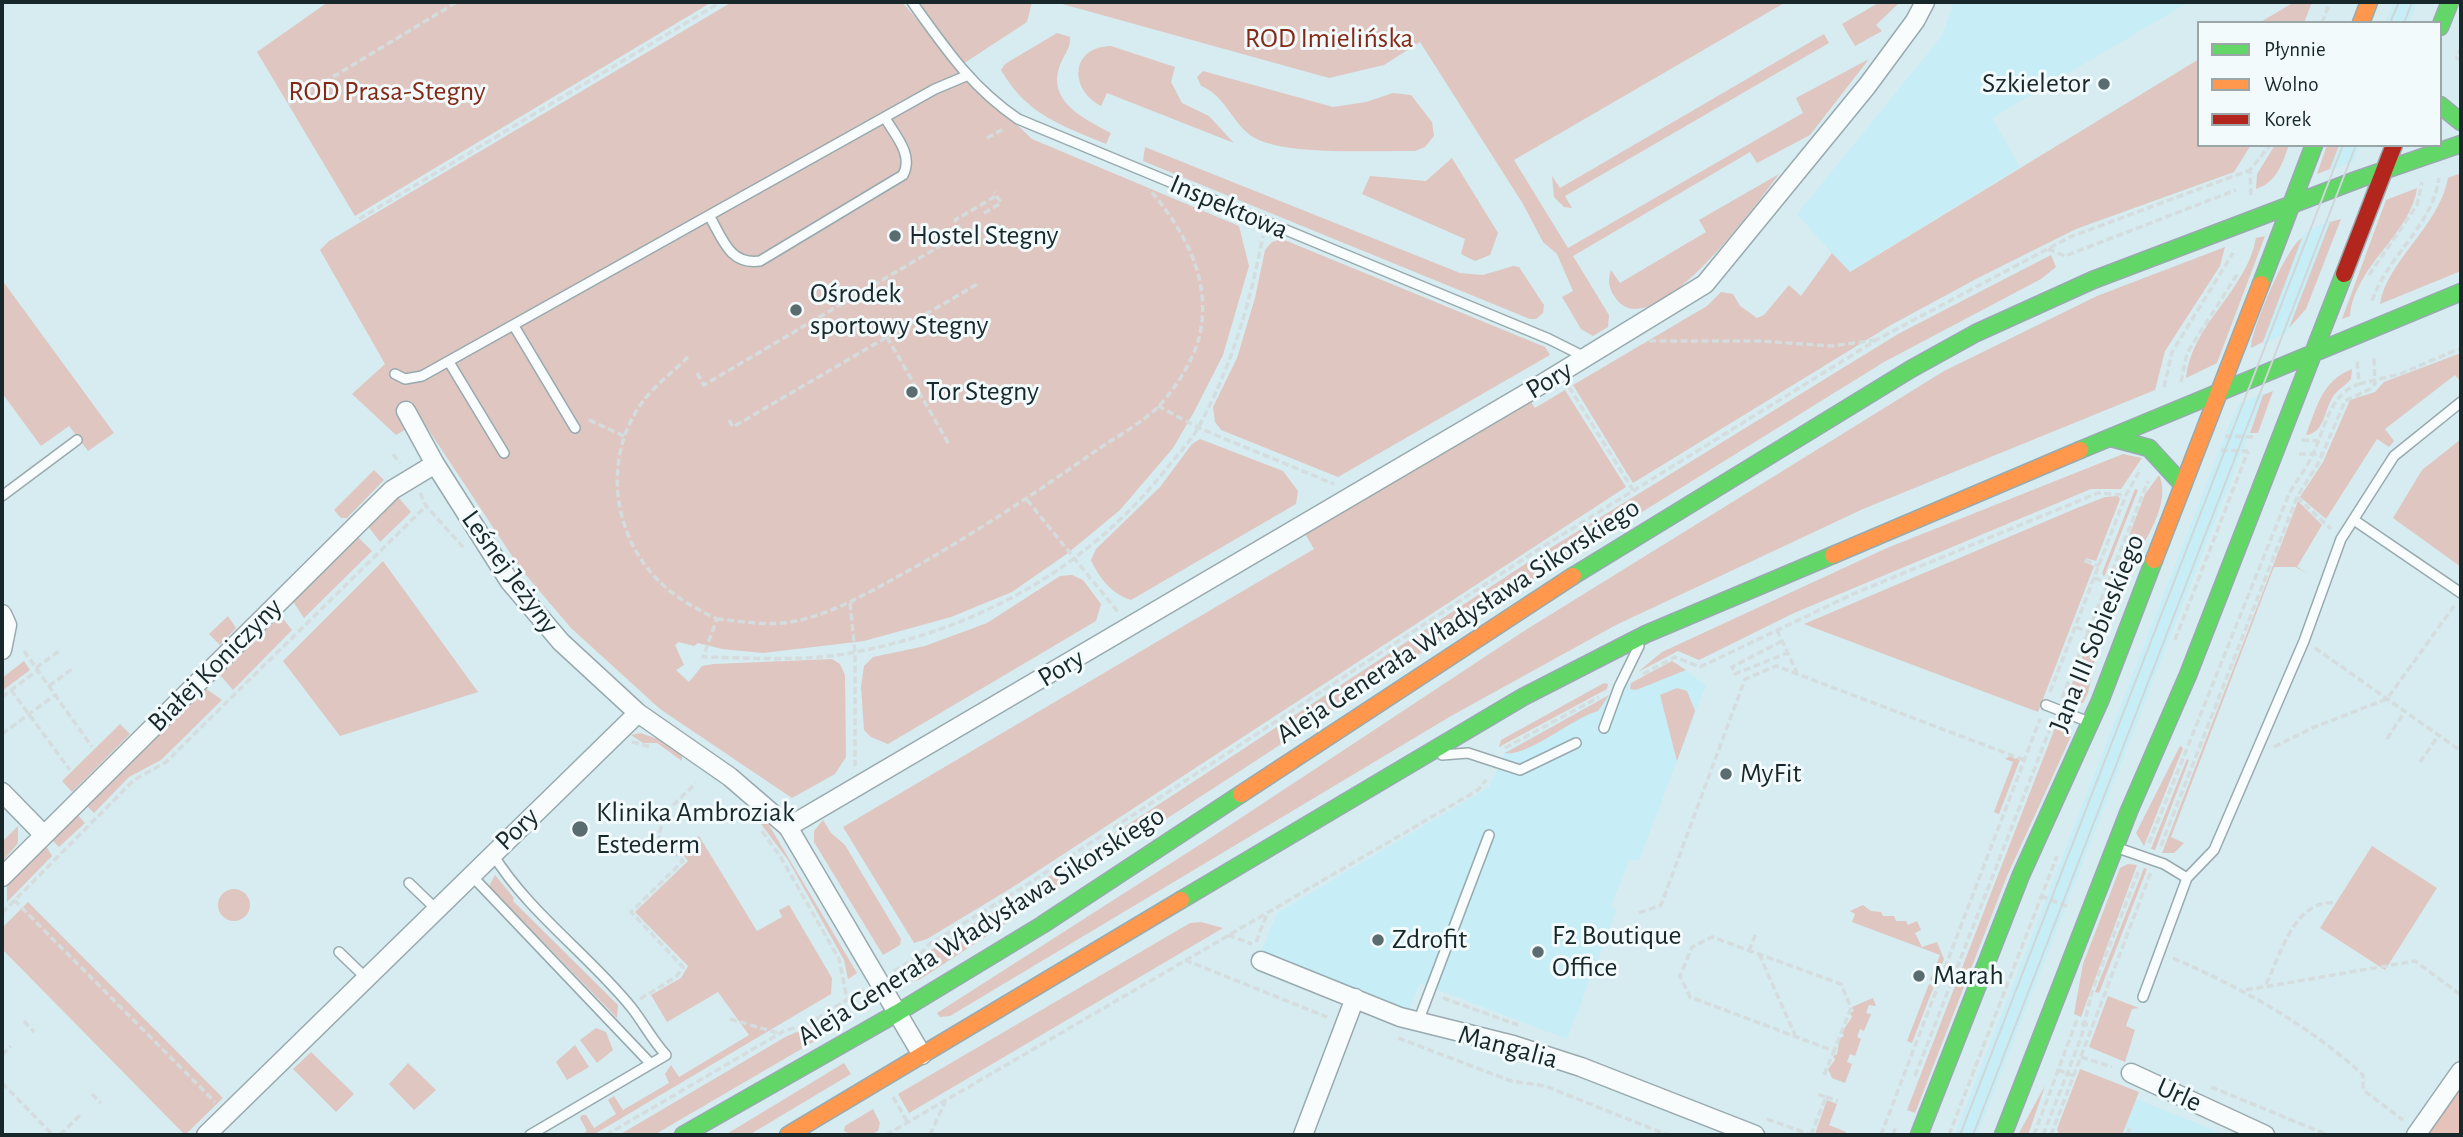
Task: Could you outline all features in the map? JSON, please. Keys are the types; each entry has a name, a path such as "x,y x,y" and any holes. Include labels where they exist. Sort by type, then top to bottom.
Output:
{"main road":[{"path":"2362,21 2369,2"},
{"path":"2442,22 2450,2"},
{"path":"2442,107 2461,122"},
{"name":"Aleja Generała Władysława Sikorskiego","path":"683,1135 897,1013 1042,925 1603,556 1911,369 1976,333 2081,285 2461,144"},
{"name":"Jana III Sobieskiego","path":"1919,1135 2017,884 2091,723 2313,147"},
{"path":"2003,1135 2115,847 2180,698 2393,147"},
{"path":"788,1135 1419,757 1523,697 1646,634 2218,394 2314,351 2461,292"},
{"path":"2111,438 2149,448 2183,485"}],"street":[{"name":"Pory","path":"788,827 1682,300 1720,269 1874,76 1915,21 1924,2"},
{"name":"Leśnej Jeżyny","path":"406,411 435,464 510,582 561,642 638,713"},
{"name":"Białej Koniczyny","path":"2,877 392,489 435,464"},
{"path":"2,614 7,625 2,650"},
{"name":"Pory","path":"206,1135 638,713"},
{"path":"638,713 730,777 788,827 922,1055"},
{"path":"2,792 44,835"},
{"name":"Mangalia","path":"1258,953 1355,998 1418,1022 1513,1045 1581,1067 1755,1135"},
{"path":"1303,1135 1355,998"},
{"path":"2418,1133 2461,1071"},
{"name":"Urle","path":"2131,1073 2265,1135"}],"lane":[{"name":"Inspektowa","path":"912,2 966,76 991,100 1018,119 1265,224 1549,339 1586,358"},
{"path":"395,374 413,379 449,362 934,89 966,76"},
{"path":"710,217 734,257 747,263 760,261 903,175 907,163 906,154 885,118"},
{"path":"514,326 575,428"},
{"path":"449,362 504,453"},
{"path":"2143,997 2187,878 2214,850 2304,641 2341,539 2395,456 2461,402"},
{"path":"2,496 77,440"},
{"path":"2354,520 2461,594"},
{"path":"1604,728 1619,687 1646,634"},
{"path":"2046,705 2091,723"},
{"path":"1419,757 1468,753 1520,770 1576,743"},
{"path":"1418,1022 1489,835"},
{"path":"2115,847 2164,864 2187,878"},
{"path":"492,853 523,895 632,1008 649,1037 666,1055 530,1135"},
{"path":"470,875 651,1064"},
{"path":"409,883 436,909"},
{"path":"339,952 366,978"}],"path":[{"path":"288,104 457,2"},
{"path":"359,219 721,2"},
{"path":"2323,21 2330,2"},
{"path":"2461,47 2457,58 2461,60"},
{"path":"894,971 918,957 928,945 1633,490 1878,340 2070,237 2250,170 2268,147"},
{"path":"2250,170 2251,193"},
{"path":"2371,310 2378,287 2430,209 2439,178"},
{"path":"688,357 639,407 624,436 617,470 619,514 660,583 688,604 716,619 754,623 791,622 850,603 937,555 1027,500 1158,407 1191,359 1199,338 1203,310 1200,277 1181,230 1145,184"},
{"path":"2367,278 2417,205 2422,184"},
{"path":"2048,249 2065,256 2236,190"},
{"path":"697,373 705,385 962,233 955,220 995,194 1001,203 984,213"},
{"path":"716,619 703,657 778,659 855,652 949,628 1013,599 1075,560 1143,499 1199,428 1240,337 1265,224"},
{"path":"2164,389 2172,352 2228,265 2234,248"},
{"path":"2181,382 2187,353 2243,266"},
{"path":"729,421 733,427 979,283"},
{"path":"887,337 950,446"},
{"path":"1640,342 1759,341 1832,346 1878,340"},
{"path":"2147,848 2288,494 2314,454 2335,401 2346,389 2400,374 2461,348"},
{"path":"2158,852 2297,497 2323,454 2345,401 2370,389 2375,380 2374,358"},
{"path":"2357,365 2359,384"},
{"path":"1568,385 1633,490"},
{"path":"1158,407 1199,428 1335,485"},
{"path":"612,429 624,436"},
{"path":"2222,436 2259,438"},
{"path":"2302,440 2319,441"},
{"path":"2214,450 2253,452"},
{"path":"2297,454 2323,454"},
{"path":"1881,1135 2126,495 2143,466"},
{"path":"1914,1079 2142,492 2154,474"},
{"path":"1486,758 1675,657 1700,667 1853,594 2098,493 2126,495"},
{"path":"2297,497 2341,539"},
{"path":"1027,500 1118,612"},
{"path":"2,913 134,780 166,762 426,506"},
{"path":"2085,560 2099,565"},
{"path":"2076,627 2098,636 2118,587 2094,578"},
{"path":"2250,765 2277,746 2312,728 2387,699 2461,594"},
{"path":"850,603 855,652 855,768"},
{"path":"1777,630 1797,674"},
{"path":"1782,641 1732,667 1735,674 1787,653"},
{"path":"2304,641 2461,751"},
{"path":"24,651 92,747"},
{"path":"2,697 59,651"},
{"path":"1639,913 1661,905 1745,679 1776,666 2024,760"},
{"path":"49,686 72,669"},
{"path":"11,690 70,770"},
{"path":"2,734 55,695"},
{"path":"2387,739 2405,711"},
{"path":"2420,762 2439,735"},
{"path":"627,738 636,745 657,748"},
{"path":"696,775 706,782"},
{"path":"886,1135 1478,790 1486,780"},
{"path":"632,1008 642,997 676,977 683,967 631,912 682,861 658,836 668,810 696,783"},
{"path":"761,830 780,856 839,959 847,999"},
{"path":"2043,1135 2084,1024 2092,991 2140,867"},
{"path":"2051,1135 2151,871"},
{"path":"2041,896 2067,906"},
{"path":"14,900 219,1106"},
{"path":"2266,984 2299,918 2318,903 2336,903"},
{"path":"1749,951 1756,933"},
{"path":"1228,935 1258,953"},
{"path":"1824,1075 1834,1051 1851,1008 1841,985 1712,937 1692,947 1680,976 1690,998 1834,1051"},
{"path":"2160,952 2246,990 2344,1057 2363,1075 2363,1090 2418,1133"},
{"path":"1759,954 1796,1037"},
{"path":"1185,960 1336,1021 1348,1020"},
{"path":"2246,990 2266,984 2415,961 2461,995"},
{"path":"606,1135 784,1031 810,1023 841,1007 847,999 866,988"},
{"path":"730,1018 779,1034"},
{"path":"24,1021 34,1032"},
{"path":"2034,1135 2076,1022 2092,1026"},
{"path":"1397,1038 1511,1081 1545,1086 1668,1135"},
{"path":"2,1055 11,1046"},
{"path":"2081,1057 2131,1073"},
{"path":"2058,1070 2074,1076"},
{"path":"2,1083 53,1135"},
{"path":"2183,1095 2206,1085 2328,1135"},
{"path":"92,1094 102,1103"},
{"path":"1817,1094 1838,1101"},
{"path":"1811,1135 1826,1097"},
{"path":"930,1135 945,1102"},
{"path":"60,1135 79,1115"},
{"path":"1893,1135 1900,1117"},
{"path":"2127,1135 2131,1125"},
{"path":"2054,1126 2057,1135"}],"shaded area":[{"path":"1954,2 2189,2 1992,118 2020,167 1849,272 1797,214 1942,36"},
{"path":"2394,2 2417,2 2410,21 2386,21"},
{"path":"2338,147 2359,147 2354,161 2329,171"},
{"path":"2331,220 2288,332 2262,345 2301,237 2310,229"},
{"path":"2265,392 1977,1135 1955,1135 2227,431 2239,404"},
{"path":"1672,661 1706,685 1639,860 1629,860 1611,906 1617,909 1567,1039 1420,983 1407,1015 1259,957 1277,913 1489,787 1505,752"},
{"path":"2461,1083 2461,1135 2423,1135"},
{"path":"2136,1099 2226,1135 2122,1135"}],"green space":[{"name":"ROD Prasa-Stegny","path":"328,2 712,2 355,216 257,52"},
{"name":"Ośrodek sportowy Stegny","path":"732,2 902,2 966,76 1032,139 1239,226 1249,266 1223,355 1173,448 1120,510 1068,553 1012,592 951,617 864,641 763,653 722,649 698,643 694,646 679,642 675,645 684,665 676,670 689,682 702,666 714,664 832,659 840,664 845,675 846,757 835,774 792,798 660,709 571,628 520,568 422,420 396,435 352,394 385,364 320,250 329,241"},
{"path":"919,2 1032,2 1027,22 963,64"},
{"name":"ROD Imielińska","path":"1055,2 1786,2 1514,160 1568,248 1803,113 1796,98 1869,59 1810,135 1757,163 1750,152 1573,256 1609,315 1608,327 1593,336 1581,329 1562,297 1573,291 1557,254 1543,242 1523,204 1420,42 1384,65 1329,78"},
{"path":"1880,2 1900,2 1876,25 1882,31 1855,46 1842,24"},
{"path":"2290,2 2312,2 2305,21 2262,21 2291,4"},
{"path":"1057,33 1070,37 1059,68 1059,91 1072,109 1111,133 1106,144 1046,117 1022,98 1001,70 1005,64"},
{"path":"1824,34 1829,43 1565,196 1572,208 1564,207 1554,197 1552,176 1560,188"},
{"path":"1111,46 1175,67 1171,82 1182,103 1209,116 1234,143 1107,93 1101,106 1091,99 1079,80 1081,61 1097,48"},
{"path":"2197,60 2197,147 2250,147 2234,172 2076,229 1891,325 1633,483 1573,385 1707,306 1721,292 1733,294 1740,306 1757,318 1764,315 1789,285 1801,296 1832,253 1850,272"},
{"path":"1203,71 1333,107 1366,102 1393,93 1411,95 1432,122 1434,136 1425,147 1415,151 1305,149 1264,142 1250,135 1216,95 1201,86 1197,77"},
{"path":"1145,147 1460,273 1483,275 1513,266 1519,267 1544,305 1543,313 1536,319 1530,319 1143,161"},
{"path":"2274,147 2288,147 2274,177 2256,189 2257,174"},
{"path":"2326,147 2338,147 2330,169 2317,174"},
{"path":"1452,158 1498,233 1490,255 1475,261 1461,254 1465,239 1362,194 1370,176 1426,181"},
{"path":"2461,173 2461,271 2380,304 2392,273 2435,212 2448,178"},
{"path":"1779,174 1729,238 1680,287 1656,304 1634,309 1617,300 1610,285 1611,270 1620,283 1706,232 1699,220"},
{"path":"2417,188 2413,205 2405,220 2362,281 2350,316 2342,319 2386,200"},
{"path":"2341,219 2306,309 2289,328 2330,222"},
{"path":"2265,236 2217,363 2186,378 2198,341 2242,274 2251,257 2256,238"},
{"path":"2302,238 2263,342 2251,348 2270,290 2287,256"},
{"path":"1282,239 1545,347 1550,355 1338,477 1221,430 1215,422 1213,407 1237,358 1255,298 1265,250 1272,242"},
{"path":"2225,247 2220,266 2165,351 2155,390 1863,509 1616,625 1451,716 950,1016 940,1017 937,1013 1215,835 1524,631 1944,371 2097,296"},
{"path":"2051,255 2056,267 2041,279 1884,362 1550,569 919,980 907,982 897,976 925,959 931,950 1019,896 1539,555 1898,334"},
{"path":"2,280 114,433 88,451 69,426 41,446 2,393"},
{"path":"2461,353 2461,382 2455,375 2385,429 2394,441 2389,447 2377,439 2326,519 2300,497 2323,462 2350,400 2375,392 2384,382"},
{"path":"2352,369 2351,379 2334,395 2321,425 2306,435 2317,405 2327,388 2334,380"},
{"path":"1565,390 1626,487 1013,887 927,939 914,943 843,827 1314,549 1305,534 1531,402 1535,408"},
{"path":"2273,391 2258,433 2250,433 2263,395"},
{"path":"1200,439 1283,471 1298,491 1296,504 1131,600 1118,594 1094,567 1091,560 1096,549 1160,487 1192,444"},
{"path":"2461,439 2461,567 2393,518 2422,470"},
{"path":"2123,454 2142,458 2121,489 2091,489 1794,613 1699,660 1678,651 1638,672 1662,652 1887,548"},
{"path":"374,470 384,480 347,518 341,518 334,510"},
{"path":"2159,475 2162,488 2157,516 2121,584 2112,580 2145,494"},
{"path":"2135,489 2138,490 2104,577 2102,573"},
{"path":"2118,496 2120,499 2096,561 2086,558 2084,562 2094,566 2038,712 1804,624 2077,508 2105,497"},
{"path":"398,497 411,512 380,542 367,525"},
{"path":"2298,501 2322,525 2297,567 2309,574 2295,567 2274,567 2171,837 2184,843 2174,853 2162,853"},
{"path":"355,538 359,538 372,551 304,618 292,600"},
{"path":"383,561 478,692 340,736 283,661"},
{"path":"1072,575 1083,580 1101,604 1096,621 888,744 871,737 864,730 861,687 864,666 873,657 925,646 987,623 1060,576"},
{"path":"228,616 236,628 220,645 209,634"},
{"path":"281,616 292,630 233,690 221,676 221,671 276,617"},
{"path":"2089,639 2098,643 2088,693 2083,703 2065,702"},
{"path":"24,661 30,670 2,691 2,678"},
{"path":"1672,661 1686,670 1636,690 1630,689 1631,683"},
{"path":"1604,683 1608,684 1607,689 1499,747 1501,740"},
{"path":"205,688 222,700 161,760 129,777 94,813 86,805"},
{"path":"1677,688 1687,691 1695,711 1677,761 1660,695"},
{"path":"1609,695 1598,711 1526,749 1505,753"},
{"path":"2058,720 2066,724 2072,734 2007,876 1915,1113 1907,1110"},
{"path":"120,724 130,734 72,792 62,781"},
{"path":"640,733 658,739 682,756 682,761 657,743 643,743 631,735"},
{"path":"2180,746 2183,748 2144,846 2136,833"},
{"path":"2012,755 2014,759 2021,757 1999,814 1994,812 2013,762 2005,759"},
{"path":"2187,759 2189,760 2155,850 2151,849"},
{"path":"77,814 85,823 59,847 52,840"},
{"path":"766,820 857,973 848,979 844,960 788,860 761,824"},
{"path":"823,820 831,833 845,845 901,939 900,945 883,955 814,842 814,831"},
{"path":"18,826 18,843 2,862 2,842"},
{"path":"699,836 757,931 782,917 779,910 789,905 832,978 831,994 593,1135 581,1135 587,1131 580,1118 582,1115 586,1115 594,1128 616,1114 608,1100 614,1096 623,1110 669,1083 665,1074 671,1065 679,1077 749,1035 718,992 667,1022 651,995 681,978 688,966 635,912 688,861 681,852"},
{"path":"46,846 52,856 7,902 7,885"},
{"path":"2372,846 2437,888 2385,970 2320,928"},
{"path":"2128,864 2137,865 2081,1017 2074,1014 2083,964 2120,868"},
{"path":"2144,868 2147,869 2099,993 2095,992"},
{"path":"495,875 514,898 513,901 618,1005 617,1018 489,886"},
{"path":"234,889 245,894 250,905 245,916 234,921 223,916 218,905 223,894"},
{"path":"28,902 223,1098 185,1135 2,949 2,928"},
{"path":"1863,905 1871,911 1881,912 1883,916 1894,916 1896,921 1906,921 1908,925 1917,921 1921,930 1915,933 1922,947 1937,942 1944,959 1935,982 1930,980 1940,955 1852,922 1855,914 1850,911"},
{"path":"1201,922 1223,928 909,1113 898,1094 1190,923"},
{"path":"1929,984 1934,986 1912,1043 1907,1041"},
{"path":"2108,996 2139,1008 2132,1009 2126,1026 2135,1030 2125,1062 2089,1047"},
{"path":"1873,998 1876,1006 1869,1005 1866,1013 1871,1014 1864,1031 1860,1029 1857,1037 1861,1039 1855,1056 1850,1054 1847,1062 1852,1064 1845,1083 1832,1078 1828,1069 1835,1060 1833,1056 1837,1054 1840,1038 1844,1036 1842,1032 1852,1017 1852,1007"},
{"path":"820,1023 827,1034 654,1135 619,1135 787,1036"},
{"path":"596,1028 606,1032 613,1050 597,1063 580,1040"},
{"path":"575,1045 589,1067 567,1080 556,1062"},
{"path":"311,1052 354,1094 336,1112 293,1069"},
{"path":"408,1063 436,1090 414,1110 389,1084"},
{"path":"844,1063 851,1074 749,1135 725,1135"},
{"path":"2080,1069 2139,1092 2122,1135 2059,1135 2057,1129"},
{"path":"2045,1086 2028,1135 2018,1135 2042,1091"},
{"path":"1827,1100 1837,1104 1829,1125 1846,1132 1845,1135 1815,1134"},
{"path":"873,1109 880,1123 878,1131 861,1135 844,1131 845,1126"}],"tram line":[{"path":"2391,21 2399,2"},
{"path":"2405,21 2412,2"},
{"path":"1960,1135 2342,147"},
{"path":"1973,1135 2355,147"}],"traffic: fast":[{"path":"2442,22 2450,2"},
{"path":"2442,107 2461,122"},
{"path":"1573,576 1911,369 1976,333 2093,280 2359,179 2461,144"},
{"path":"2261,284 2313,147"},
{"path":"2003,1135 2129,811 2188,675 2344,274"},
{"path":"2080,450 2461,292"},
{"path":"2111,438 2149,448 2183,485"},
{"path":"1181,900 1523,697 1646,634 1833,555"},
{"path":"1919,1135 2021,875 2100,701 2154,560"},
{"path":"683,1135 897,1013 1042,925 1241,794"}],"traffic: slow":[{"path":"2362,21 2369,2"},
{"path":"2154,560 2261,284"},
{"path":"1833,555 2080,450"},
{"path":"1241,794 1573,576"},
{"path":"788,1135 1181,900"}],"traffic: jam":[{"path":"2344,274 2393,147"}],"place":[{"name":"Szkieletor","path":"2104,84"},
{"name":"Hostel Stegny","path":"895,236"},
{"name":"Ośrodek sportowy Stegny","path":"796,310"},
{"name":"Tor Stegny","path":"912,392"},
{"name":"MyFit","path":"1726,774"},
{"name":"Klinika Ambroziak Estederm","path":"580,829"},
{"name":"Zdrofit","path":"1378,940"},
{"name":"F2 Boutique Office","path":"1538,952"},
{"name":"Marah","path":"1919,976"}]}
